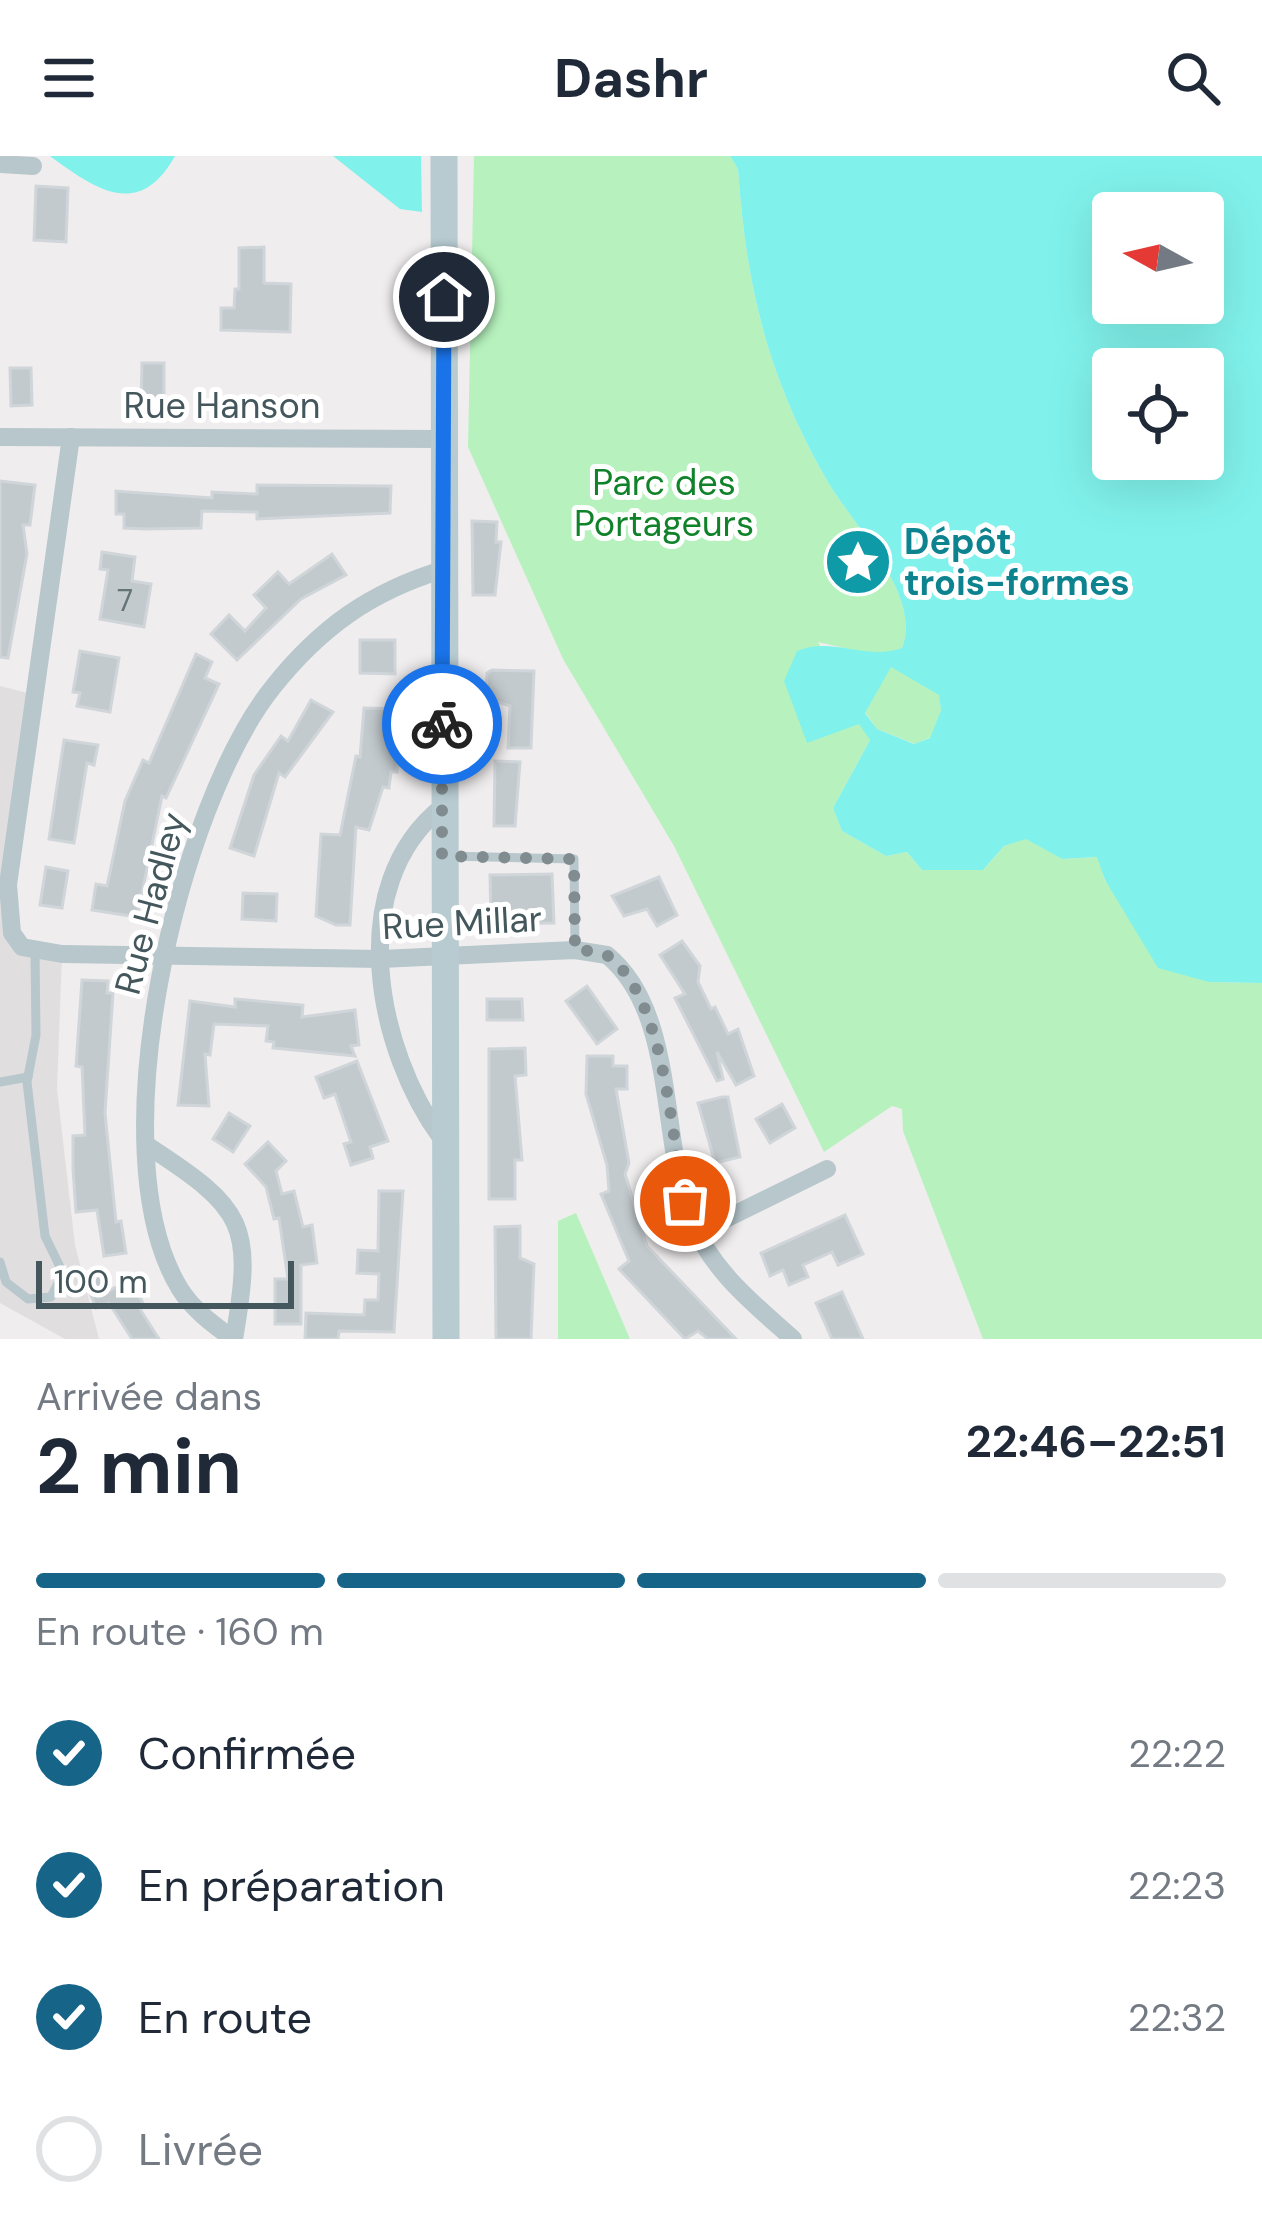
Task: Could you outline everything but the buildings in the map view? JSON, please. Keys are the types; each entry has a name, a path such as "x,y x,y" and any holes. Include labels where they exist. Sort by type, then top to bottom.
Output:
{"main road":[{"path":"444,156 442,1139 446,1339"}],"street":[{"path":"0,164 33,166"},
{"name":"Rue Hanson","path":"0,437 443,439"},
{"path":"28,949 12,933 8,885 71,437"},
{"name":"Rue Hadley","path":"234,1339 179,1288 155,1209 148,1146 146,1059 164,956 191,850 242,732 270,690 330,624 362,601 442,570"},
{"path":"442,807 413,837 393,875 381,959 402,1074 442,1139"},
{"name":"Rue Millar","path":"28,949 381,959 600,952 614,961 645,1012 656,1042 685,1201 697,1233 721,1274 793,1339"},
{"name":"Rue Hadley","path":"148,1146 212,1189 231,1210 244,1262 234,1339"},
{"path":"697,1233 827,1169"}],"lane":[{"path":"442,856 574,859 575,950"},
{"path":"0,1262 15,1292 34,1300 50,1297 60,1287 63,1268 45,1236 28,1077 36,1034 28,949"},
{"path":"0,1082 28,1077"}],"shaded area":[{"path":"0,686 35,695 12,933 62,954 57,1089 75,1245 99,1339 65,1339 0,1303"}],"green space":[{"name":"Parc des Portageurs","path":"474,156 730,156 738,169 754,291 774,365 825,477 893,582 906,627 902,648 879,656 818,642 870,740 833,808 842,831 886,856 907,852 922,870 983,870 1004,846 1026,838 1062,859 1098,857 1105,881 1209,982 1262,983 1262,1339 983,1339 903,1131 902,1109 892,1106 824,1152 674,846 563,659 468,447"},
{"path":"890,667 906,671 940,695 941,710 931,737 915,744 877,729 865,712"},
{"path":"576,1213 630,1339 558,1339 558,1221"}],"water":[{"path":"50,156 175,156 147,188 116,193"},
{"path":"333,156 421,156 422,212 400,209"},
{"path":"730,156 1262,156 1262,983 1209,982 1158,968 1105,880 1097,857 1062,859 1026,839 1004,846 983,870 922,870 907,852 886,856 842,831 833,808 870,740 859,724 807,743 784,681 797,651 823,646 875,652 902,648 906,627 902,605 881,559 825,477 788,402 763,328 747,252 738,169","holes":["891,667 939,695 941,710 930,738 914,744 877,729 865,713"]}],"way so far":[{"path":"442,724 442,856 574,859 575,950 608,955 645,1012 656,1042 685,1201"}],"place":[{"name":"Dépôt trois-formes","path":"858,562"}],"route":[{"path":"442,724 444,297"}]}
